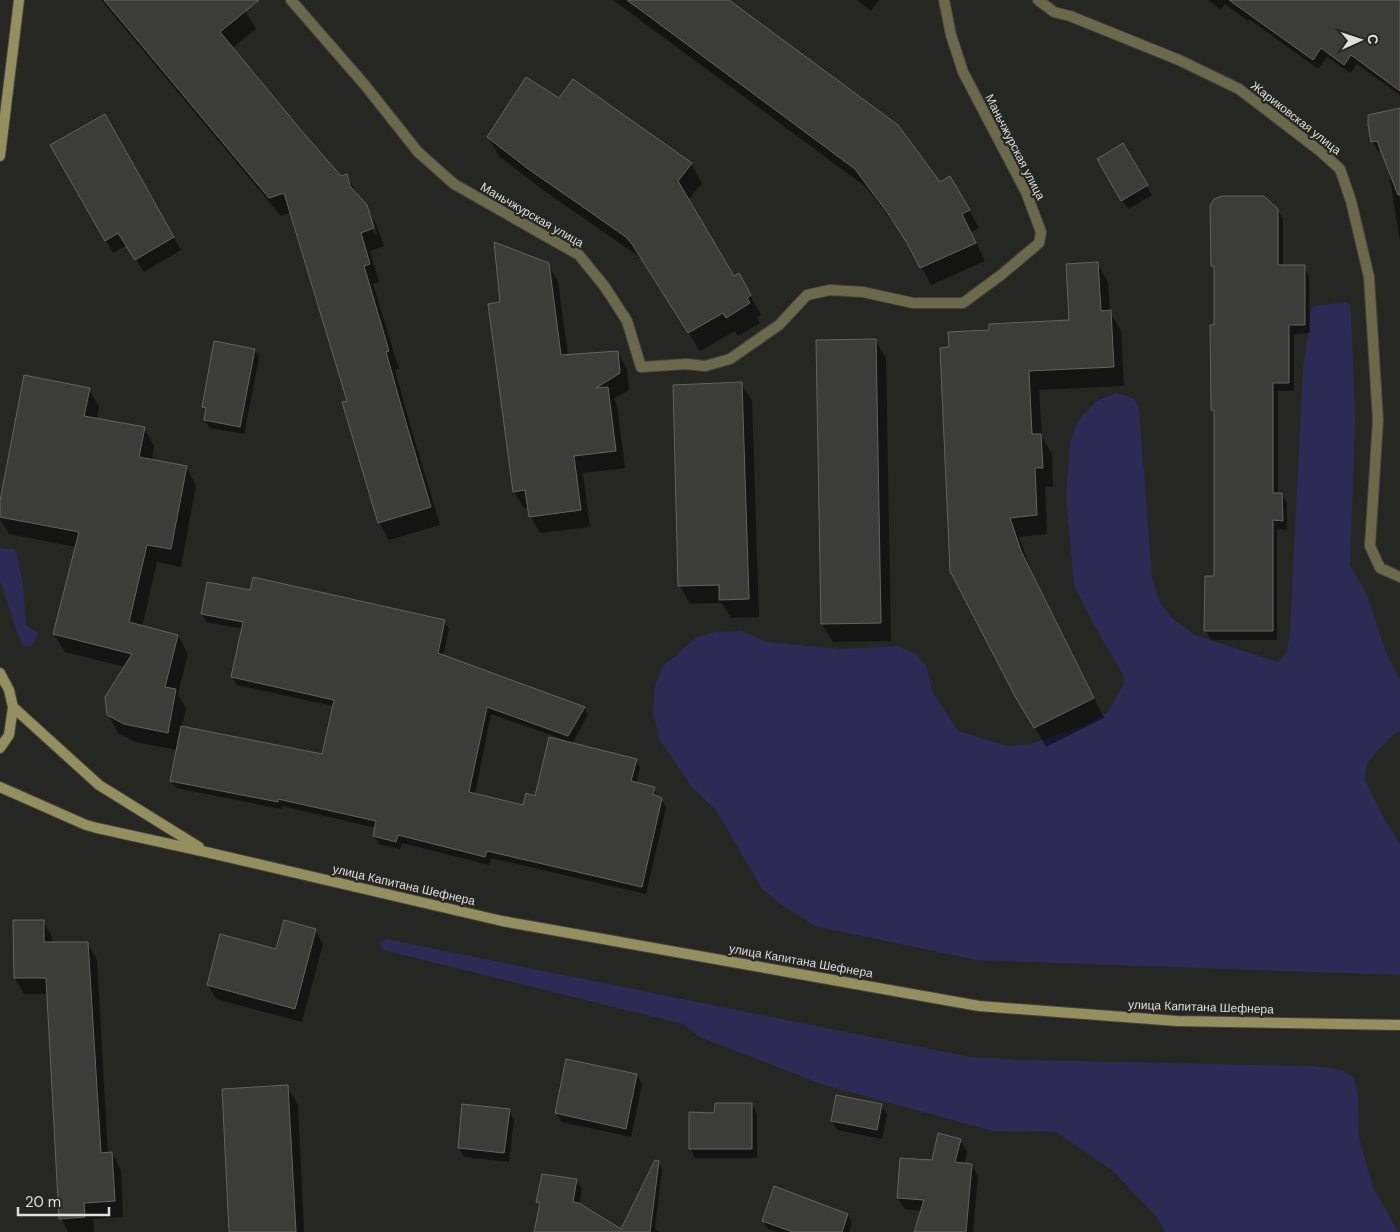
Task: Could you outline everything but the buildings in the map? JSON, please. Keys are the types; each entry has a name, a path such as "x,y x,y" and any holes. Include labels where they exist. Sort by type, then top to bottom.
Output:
{"main road":[{"path":"0,156 19,0"},
{"path":"0,673 9,690 13,707 8,735 0,748"},
{"name":"улица Капитана Шефнера","path":"13,707 99,785 206,852"},
{"name":"улица Капитана Шефнера","path":"0,787 86,825 502,921 979,1006 1176,1021 1400,1025"}],"street":[{"name":"Маньчжурская улица","path":"291,0 364,84 418,152 447,178 454,184 579,255 605,287 627,321 641,367 686,364 705,366 730,359 779,325 807,295 830,290 863,292 914,303 963,303 1039,243 1041,232 1026,192 963,72 951,35 944,0"},
{"name":"Жариковская улица","path":"1038,0 1054,12 1070,16 1179,60 1239,89 1320,151 1340,169 1351,201 1369,277 1378,420 1370,546 1380,568 1400,577"}],"shaded area":[{"path":"1346,302 1350,305 1351,314 1355,421 1350,565 1368,597 1385,650 1400,680 1400,730 1387,740 1367,763 1365,780 1385,820 1400,844 1400,975 976,960 815,926 782,905 762,889 716,810 691,786 660,740 653,712 655,686 662,667 697,637 715,632 742,631 766,642 840,649 897,646 916,654 926,665 932,691 958,731 1007,746 1030,744 1083,726 1107,713 1124,684 1123,675 1074,585 1066,495 1070,444 1076,424 1097,401 1116,393 1134,399 1139,408 1152,578 1160,603 1173,619 1195,635 1278,662 1287,652 1290,632 1303,370 1311,310 1315,306"},
{"path":"0,548 14,549 17,553 23,583 26,624 38,633 35,641 29,646 24,646 20,641 0,580"},
{"path":"386,939 970,1057 1026,1060 1313,1066 1342,1070 1353,1077 1358,1093 1359,1137 1372,1185 1398,1232 1165,1232 1156,1216 1112,1170 1056,1132 993,1131 821,1084 700,1037 683,1024 383,950 379,943"}]}
